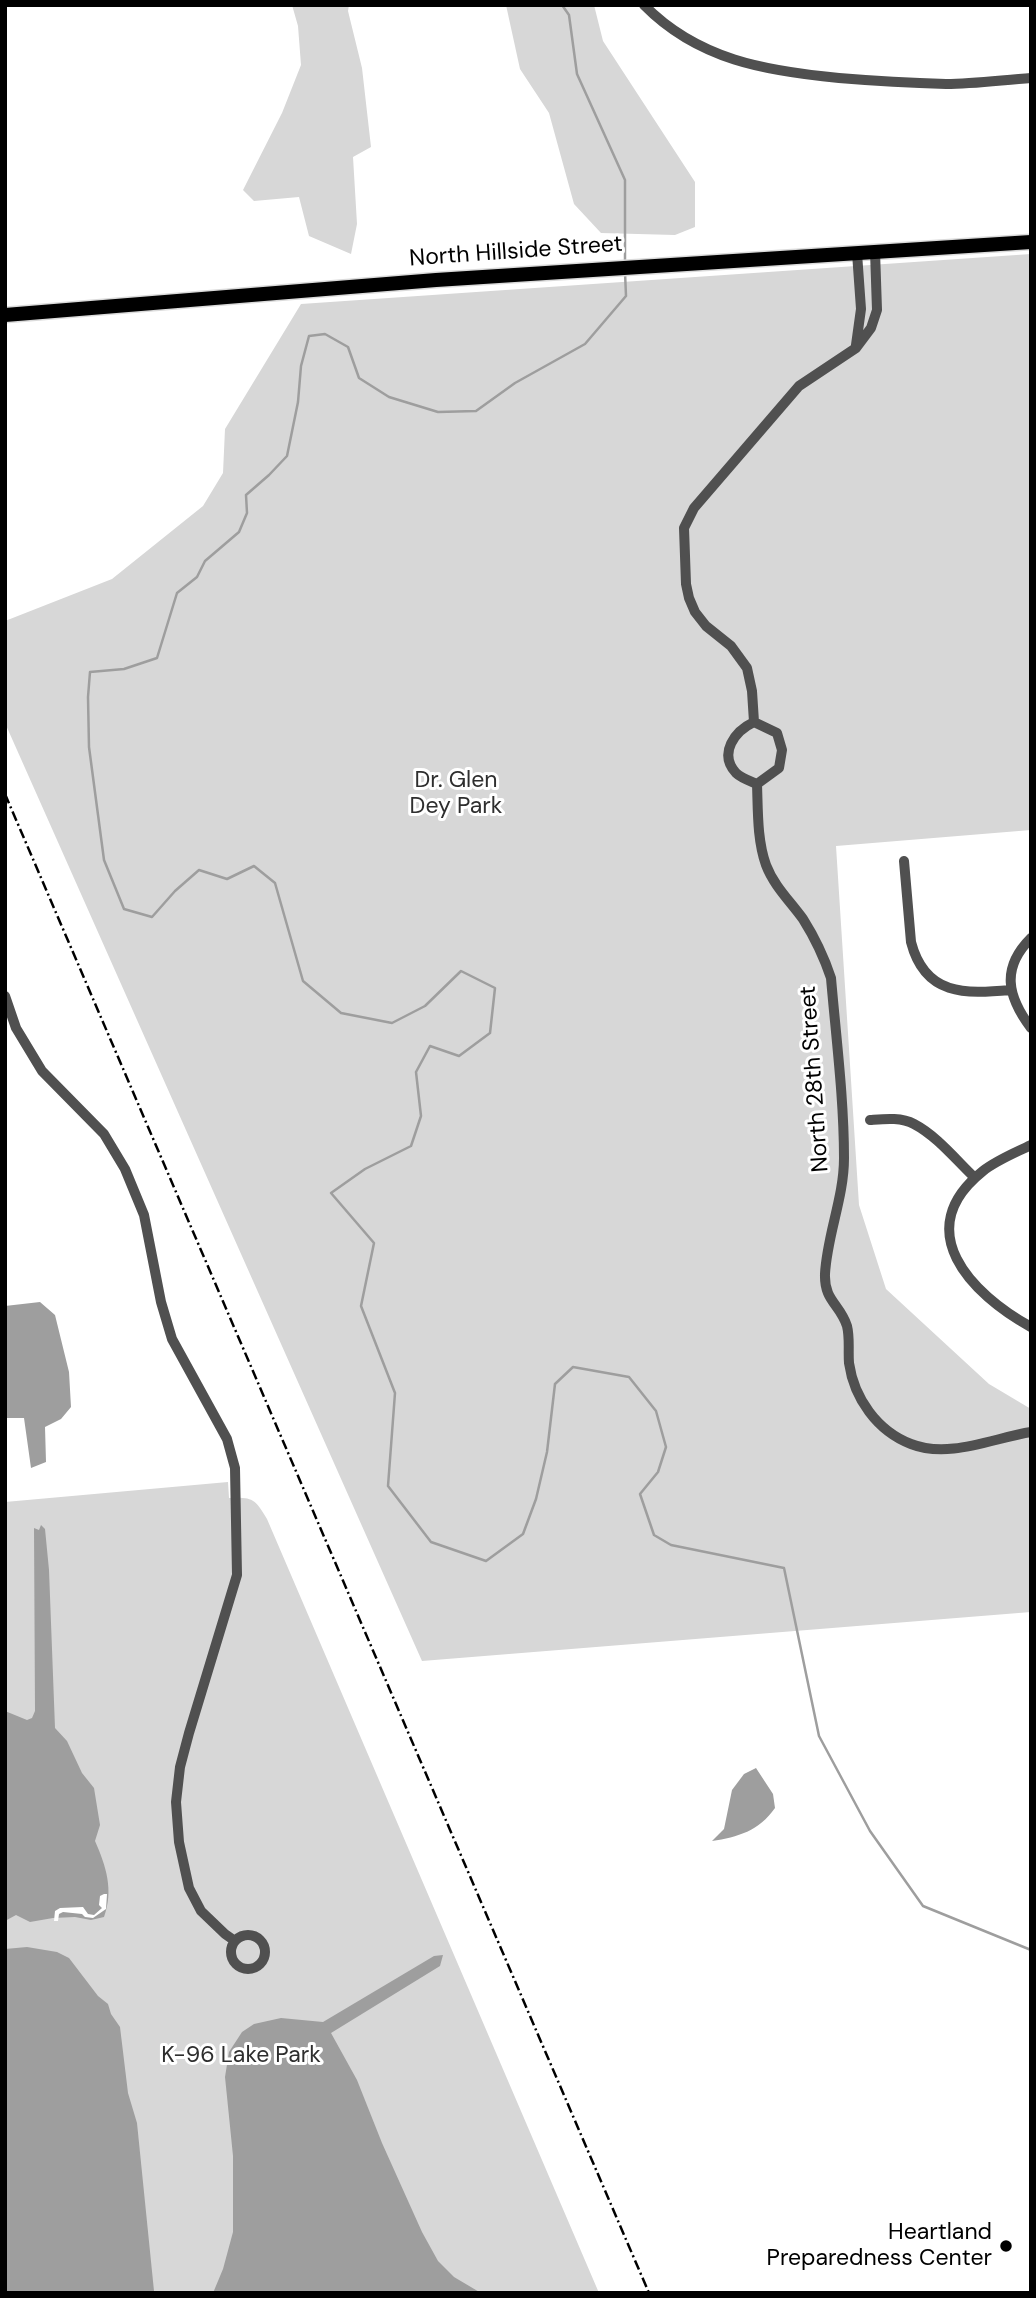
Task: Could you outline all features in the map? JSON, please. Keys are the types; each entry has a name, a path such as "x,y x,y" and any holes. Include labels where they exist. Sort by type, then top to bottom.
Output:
{"main road":[{"name":"North Hillside Street","path":"5,315 585,269 1031,242"}],"street":[{"path":"644,5 669,28 693,42 756,67 880,82 948,84 1031,78"},
{"path":"754,722 747,668 731,646 706,626 695,612 689,598 684,528 694,509 799,386 856,348 871,328 877,310 875,251"},
{"path":"856,348 861,309 857,253"},
{"path":"754,722 777,733 782,750 779,768 757,784 737,775 729,762 728,750 733,737 754,722"},
{"name":"North 28th Street","path":"757,784 760,835 766,865 822,953 831,978 844,1178 825,1271 825,1288 845,1322 852,1378 858,1394 867,1410 888,1430 911,1444 926,1448 960,1448 1031,1432"},
{"path":"904,861 911,942 914,954 927,975 950,989 966,993 1012,990"},
{"path":"1031,938 1021,948 1011,967 1012,990 1017,1009 1031,1028"},
{"path":"5,996 16,1028 42,1071 104,1134 125,1169 144,1215 161,1303 172,1339 227,1439 235,1468 237,1576 189,1733 180,1767 176,1801 179,1842 189,1888 201,1911 235,1941"},
{"path":"870,1120 887,1119 913,1123 975,1178"},
{"path":"1031,1145 994,1163 975,1178 951,1214 951,1239 957,1262 978,1290 1031,1326"}],"green space":[{"path":"292,5 349,5 348,11 362,68 371,147 353,157 357,224 351,254 309,236 299,197 254,201 243,190 282,113 301,65 298,26"},
{"path":"506,5 594,5 603,41 695,182 695,227 675,235 601,233 574,204 549,113 520,69"},
{"name":"Dr. Glen Dey Park","path":"1031,254 1031,830 836,846 859,1205 886,1289 989,1384 1031,1409 1031,1612 422,1661 5,723 5,621 112,579 203,506 223,473 225,429 301,304"},
{"name":"K-96 Lake Park","path":"228,1482 229,1498 253,1501 267,1519 599,2293 5,2293 5,1502"}],"shaded area":[{"path":"40,1302 55,1315 69,1372 71,1407 61,1419 45,1427 46,1462 31,1468 24,1418 5,1418 5,1306"},
{"path":"41,1525 45,1529 49,1570 55,1728 67,1741 82,1773 94,1788 100,1825 95,1841 107,1878 108,1897 104,1917 91,1920 75,1917 30,1922 16,1915 5,1921 5,1711 27,1720 32,1718 35,1711 34,1528 39,1530"},
{"path":"756,1768 773,1794 775,1808 762,1822 747,1832 712,1841 724,1829 732,1790 744,1774"},
{"path":"27,1947 57,1952 69,1958 98,1996 108,2004 120,2027 128,2093 137,2123 154,2291 158,2293 5,2293 5,1949"},
{"path":"443,1955 440,1966 331,2033 357,2080 382,2143 438,2261 454,2277 481,2293 213,2293 233,2232 233,2156 225,2077 229,2052 242,2032 254,2024 281,2018 323,2022 434,1956"}],"pier":[{"path":"107,1894 106,1909 93,1918 63,1912 59,1914 58,1921 54,1921 55,1911 60,1908 83,1907 88,1914 94,1915 102,1908 99,1905 100,1896"}],"waterway":[{"path":"562,5 569,15 577,74 625,180 625,262"},
{"path":"625,272 626,296 585,344 515,383 476,411 438,412 389,397 359,378 348,347 325,334 309,336 301,366 298,402 287,456 246,495 247,513 239,532 205,561 197,577 177,593 157,658 124,669 90,672 89,747 104,860 124,909 152,917 175,891 199,870 227,879 254,866 275,883 303,981 341,1013 392,1023 425,1006 461,971 495,988 490,1033 459,1056 430,1046 416,1072 421,1116 411,1146 365,1169 331,1193 374,1243 361,1306 395,1393 388,1486 431,1542 486,1561 523,1534 536,1499 547,1452 555,1384 573,1367 629,1377 656,1411 666,1447 658,1472 640,1494 654,1535 671,1545 784,1568 819,1736 870,1831 923,1906 1031,1950"}],"railway":[{"path":"5,794 649,2293"}],"place":[{"name":"Heartland Preparedness Center","path":"1006,2246"}]}
